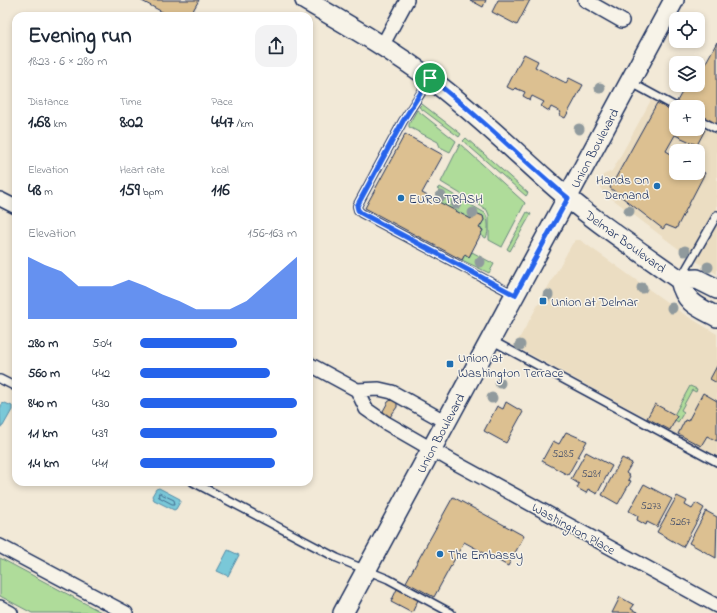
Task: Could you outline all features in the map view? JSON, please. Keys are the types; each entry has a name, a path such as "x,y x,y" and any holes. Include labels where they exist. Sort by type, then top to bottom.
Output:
{"main road":[{"name":"Delmar Boulevard","path":"305,0 382,46 430,78 492,129 547,181 568,198 680,280 697,279 717,289"},
{"name":"Union Boulevard","path":"343,613 674,0"},
{"name":"Delmar Boulevard","path":"680,280 682,290 687,298 694,304 717,317"}],"street":[{"path":"382,46 407,0"},
{"path":"584,0 622,21"},
{"path":"0,199 12,205"},
{"path":"313,366 357,390 379,389 392,392 446,422"},
{"name":"Washington Place","path":"357,390 366,409 375,416 432,450 717,606"},
{"path":"0,546 126,613"},
{"path":"0,607 10,613"}],"lane":[{"path":"430,78 403,121 357,206 358,210 361,213 515,295"},
{"path":"630,82 669,103"},
{"path":"705,123 717,129"},
{"path":"680,280 717,215"},
{"path":"491,340 717,462"},
{"path":"0,379 12,385"},
{"path":"201,486 337,558 395,583 451,613"}],"shaded area":[{"path":"651,100 669,109 669,136 705,136 705,129 717,135 717,274 688,256 602,191 600,183 603,175 612,171"},
{"path":"576,240 583,242 682,313 717,334 717,456 515,346 572,244"}],"green space":[{"path":"422,104 461,134 459,137 419,107"},
{"path":"417,110 456,141 450,152 440,147 438,142 409,127 409,124"},
{"path":"466,138 528,193 526,196 463,141"},
{"path":"460,144 525,203 502,247 489,240 489,215 487,210 441,182"},
{"path":"440,187 485,213 488,226 486,238 480,235 483,230 479,228 484,220 483,216 474,214 471,219 434,200 439,190 437,189"},
{"path":"527,212 531,214 510,251 507,249"},
{"path":"472,252 494,264 489,273 462,260 465,254 469,257"},
{"path":"690,386 697,389 696,392 692,390 681,410 684,412 678,422 675,420 677,416 674,415"},
{"path":"0,558 103,613 32,613 0,596"}],"water":[{"path":"5,403 12,406 12,410 1,427 0,409 2,404"},
{"path":"159,488 180,499 176,509 174,510 154,500 152,496 156,489"},
{"path":"228,550 239,555 228,576 217,571"}],"building":[{"path":"140,0 199,0 192,12 162,12"},
{"path":"470,0 486,0 483,7"},
{"path":"498,0 530,0 517,25 492,12"},
{"path":"717,42 717,126 705,119 705,100 678,100 682,92 705,92 705,64"},
{"path":"524,54 538,61 535,67 566,83 569,78 583,85 565,118 559,115 561,112 551,107 549,111 541,106 544,102 532,96 530,100 523,96 525,92 515,88 513,90 507,87"},
{"path":"657,103 669,110 669,136 674,136 666,151 669,153 669,180 701,180 676,229 666,225 663,229 610,188"},
{"name":"EURO TRASH","path":"405,134 443,155 422,193 471,219 474,214 483,216 484,220 479,228 483,230 469,257 465,254 462,260 365,208"},
{"path":"677,136 702,136 698,144"},
{"path":"717,366 717,383 710,379"},
{"path":"703,393 717,401 717,441 707,436 701,446 678,434 685,420 688,421"},
{"path":"391,400 397,402 397,407 390,417 385,416 383,411 388,402"},
{"path":"506,402 523,412 506,443 484,431 497,406 503,409"},
{"path":"655,404 677,416 670,430 647,418"},
{"path":"566,432 587,441 568,475 542,461 553,441 559,444"},
{"path":"586,452 612,466 597,494 588,489 586,493 577,488 579,484 571,479"},
{"path":"622,458 632,463 626,473 630,476 628,480 631,481 618,504 602,495"},
{"path":"644,484 672,499 657,527 647,522 646,525 637,520 638,516 629,511"},
{"path":"677,496 687,501 685,505 692,509 696,503 704,508 683,547 657,532"},
{"name":"The Embassy","path":"453,497 524,536 508,566 464,542 434,597 406,582"},
{"path":"706,511 717,517 716,558 689,543"},
{"path":"397,589 418,600 412,613 391,602"},
{"path":"620,597 634,605 631,609 639,613 612,613"}],"place":[{"name":"Hands On Demand","path":"657,186"},
{"name":"EURO TRASH","path":"401,198"},
{"name":"Union at Delmar","path":"543,301"},
{"name":"Union at Washington Terrace","path":"450,364"},
{"name":"The Embassy","path":"440,554"}],"route":[{"path":"430,78 492,129 547,181 568,198 515,295 361,213 358,210 357,206 403,121 417,96 430,78"}]}
